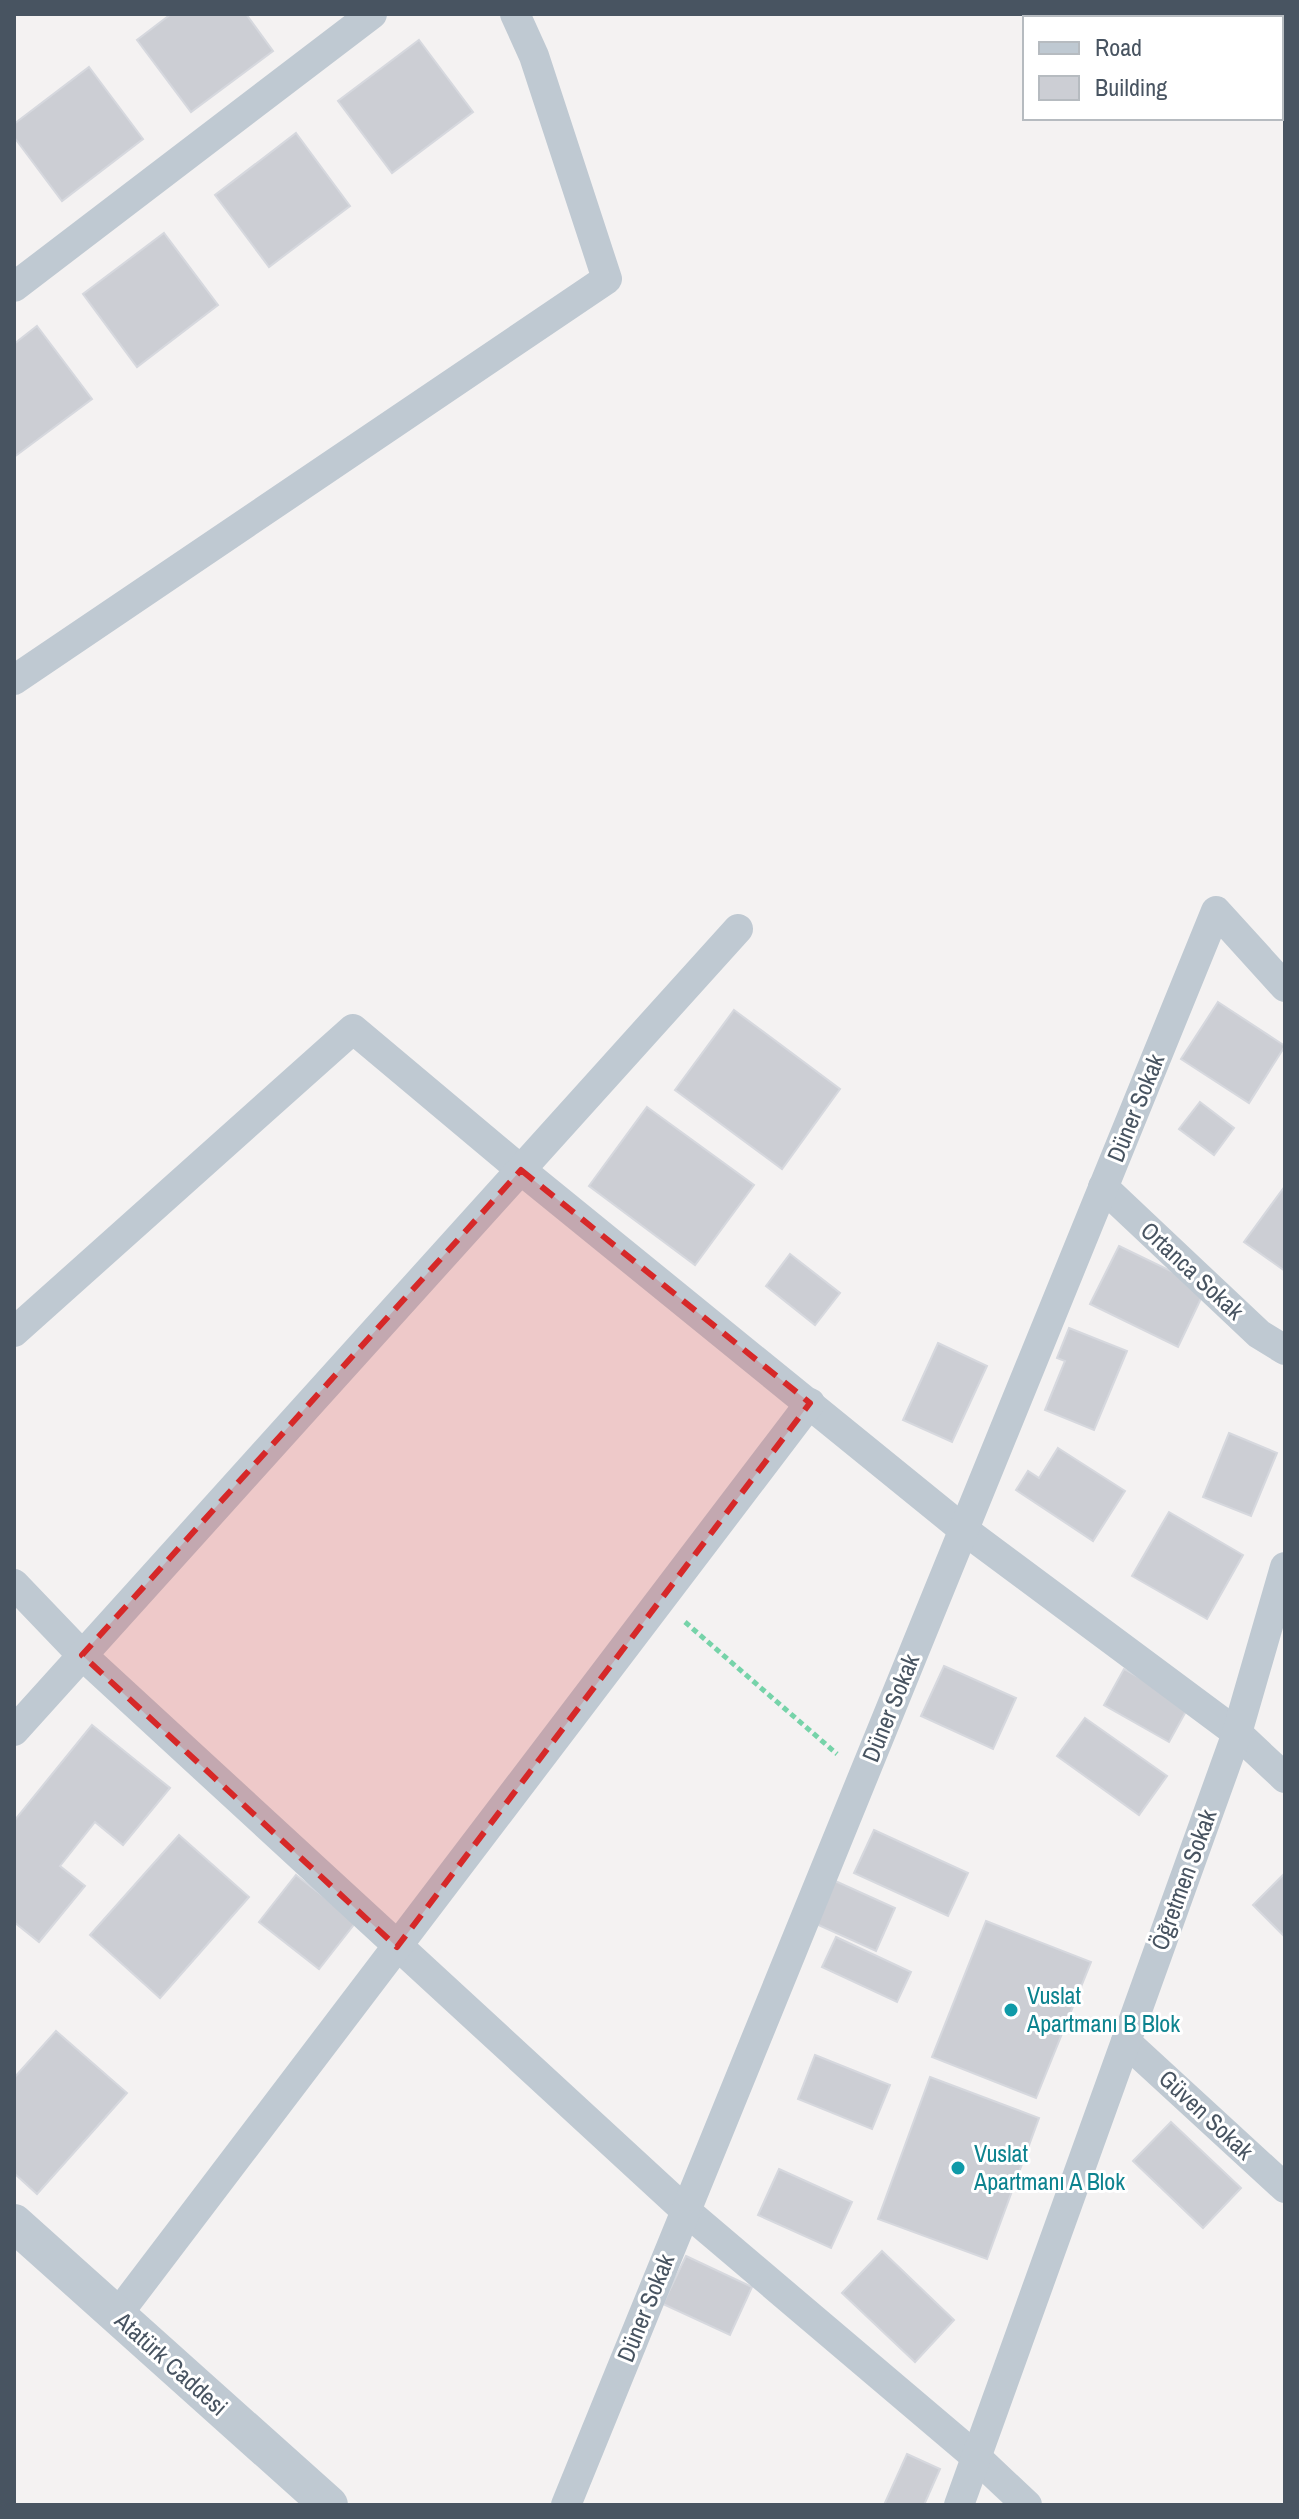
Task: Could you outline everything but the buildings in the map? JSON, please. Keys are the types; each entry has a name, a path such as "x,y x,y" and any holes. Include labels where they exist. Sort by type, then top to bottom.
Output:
{"street":[{"path":"14,287 372,14"},
{"path":"14,680 607,279 534,56 515,14"},
{"name":"Düner Sokak","path":"566,2505 1216,911 1285,987"},
{"path":"14,1731 738,929"},
{"path":"14,1332 353,1029 521,1170 964,1530 1237,1733 1285,1778"},
{"name":"Ortanca Sokak","path":"1103,1187 1259,1334 1285,1350"},
{"path":"117,2315 810,1403"},
{"name":"Öğretmen Sokak","path":"959,2505 1237,1733 1285,1567"},
{"path":"14,1584 82,1655 686,2211 976,2457 1027,2505"},
{"name":"Güven Sokak","path":"1126,2042 1285,2188"},
{"name":"Atatürk Caddesi","path":"14,2223 329,2505"}],"path":[{"path":"660,1600 863,1777"}],"highlighted area":[{"path":"521,1170 810,1403 397,1947 82,1655"}],"place":[{"name":"Vuslat Apartmanı B Blok","path":"1011,2010"},
{"name":"Vuslat Apartmanı A Blok","path":"958,2168"}]}
